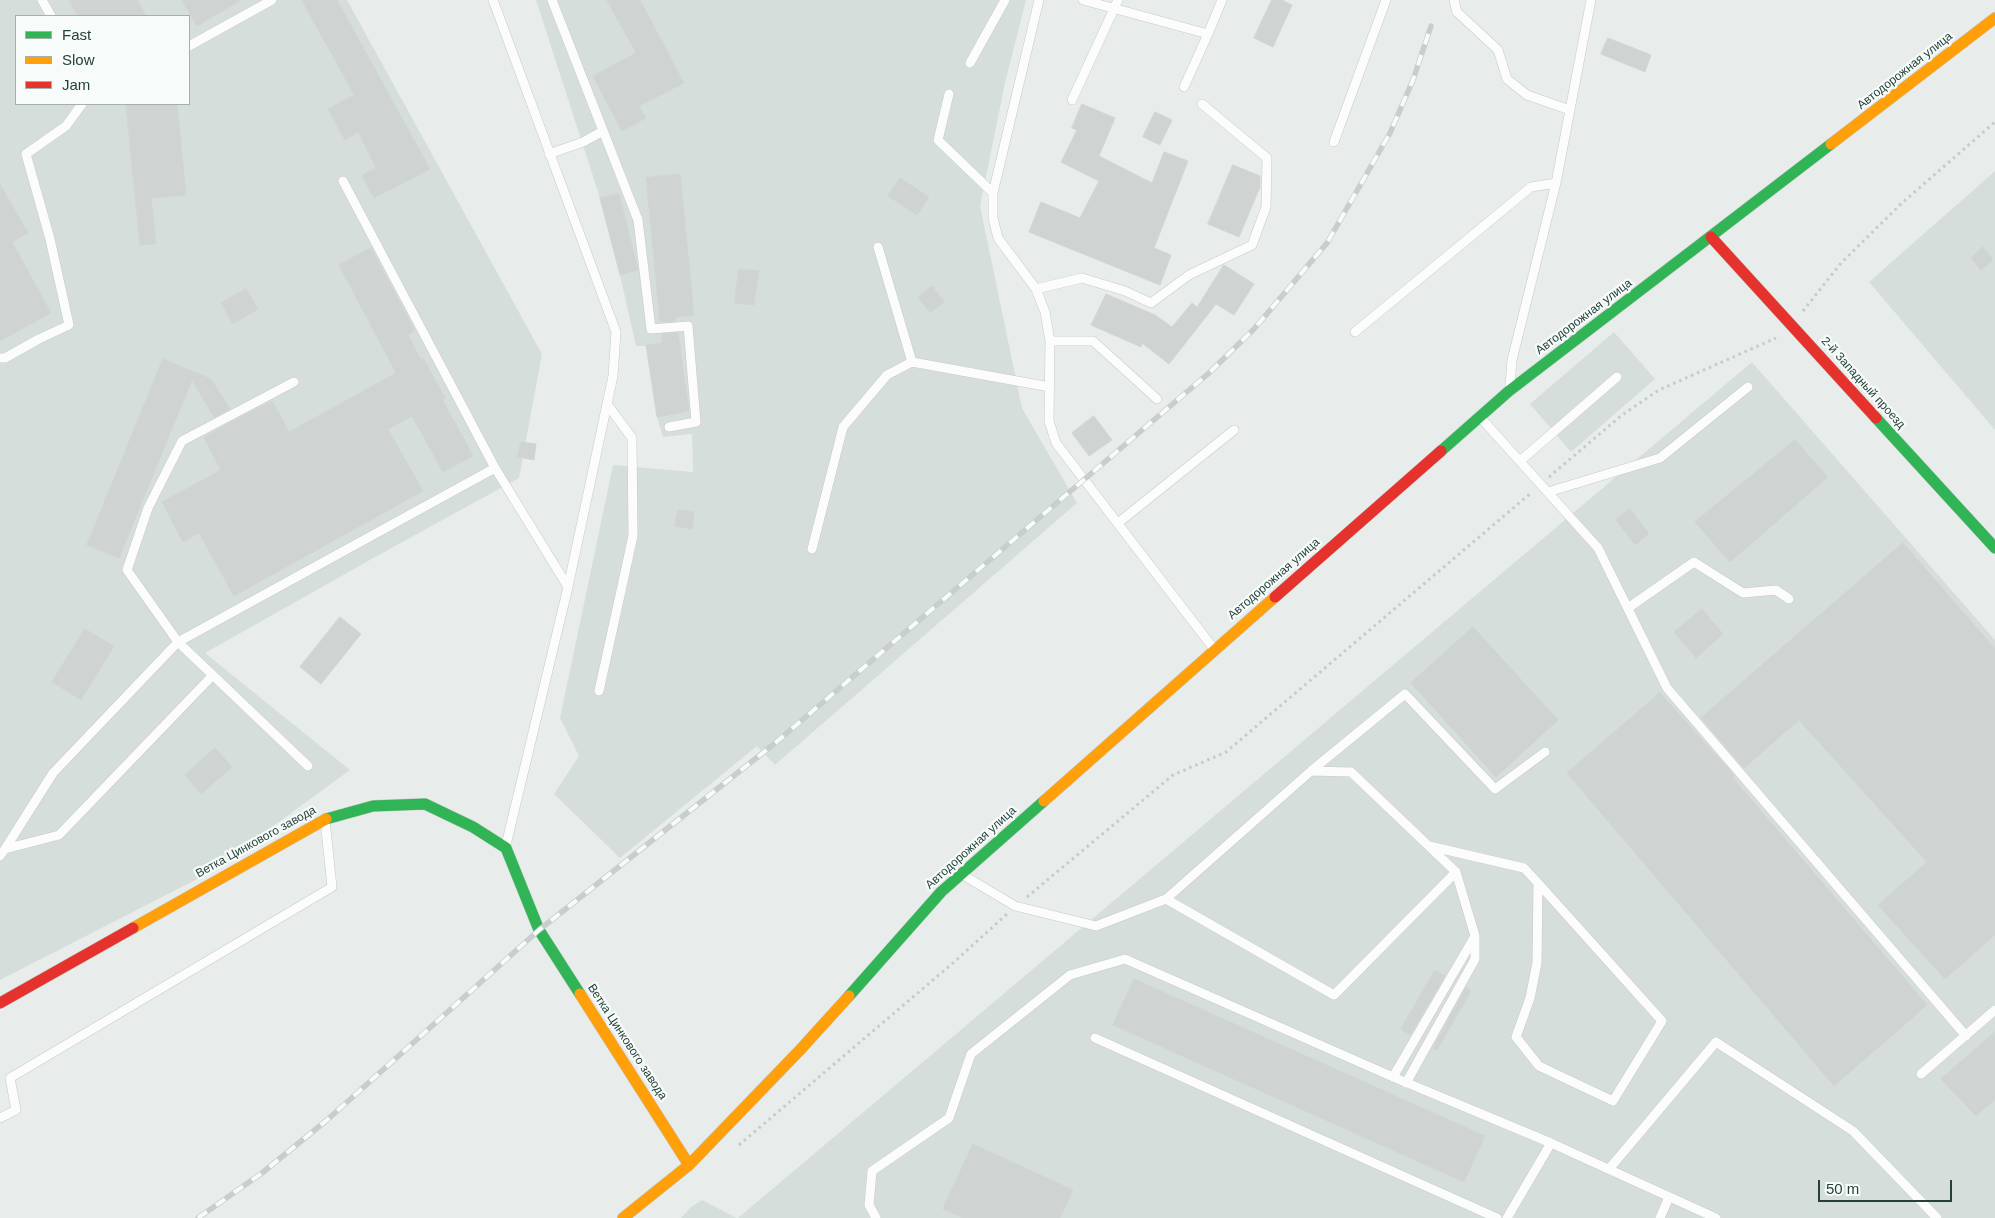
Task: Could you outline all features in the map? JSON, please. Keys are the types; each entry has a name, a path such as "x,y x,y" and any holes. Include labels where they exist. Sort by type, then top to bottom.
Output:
{"street":[{"name":"Автодорожная улица","path":"622,1218 689,1164 800,1050 941,892 1509,390 1995,18"},
{"name":"2-й Западный проезд","path":"1711,237 1995,548"},
{"name":"Ветка Цинкового завода","path":"0,1004 325,819 373,806 425,804 473,827 506,848 539,930 689,1164"}],"lane":[{"path":"42,0 50,15"},
{"path":"190,45 272,0"},
{"path":"493,0 616,332 613,376 568,587 506,848"},
{"path":"552,0 638,220 651,330 688,326 696,422 669,427"},
{"path":"970,63 1005,0"},
{"path":"1039,0 992,193 993,218 998,238 1036,289 1045,312 1050,341 1050,421 1056,443 1214,649"},
{"path":"1083,0 1117,4 1208,34"},
{"path":"1184,87 1222,0"},
{"path":"1334,142 1386,0"},
{"path":"1454,0 1457,12 1498,50 1507,79 1527,95 1570,110"},
{"path":"1509,390 1512,360 1556,182 1591,0"},
{"path":"1072,100 1117,4"},
{"path":"949,94 938,140 992,193"},
{"path":"1036,289 1082,278 1125,291 1151,303 1189,275 1252,245 1266,207 1268,158 1202,104"},
{"path":"0,358 5,358 69,325 50,239 26,154 66,126 81,105"},
{"path":"549,154 583,142 603,131"},
{"path":"343,181 495,468 568,587"},
{"path":"1355,332 1531,187 1556,182"},
{"path":"878,247 912,362"},
{"path":"1050,341 1093,341 1157,399"},
{"path":"812,549 843,427 887,375 912,362 1050,387"},
{"path":"1520,461 1617,377"},
{"path":"294,382 182,441 148,508 127,570 178,642 308,766"},
{"path":"1548,492 1660,458 1748,387"},
{"path":"599,691 633,536 632,438 607,404"},
{"path":"1480,417 1598,548 1667,688 1966,1036"},
{"path":"1118,523 1234,430"},
{"path":"3,853 53,773 178,642 495,468"},
{"path":"1628,608 1694,562 1743,594 1776,590 1789,599"},
{"path":"3,853 59,835 213,675"},
{"path":"961,874 1015,906 1096,926 1166,900 1311,772 1405,694 1495,789 1545,752"},
{"path":"1311,772 1351,772 1456,872 1475,936 1475,959 1406,1083"},
{"path":"0,1118 16,1110 10,1078 332,888 325,819"},
{"path":"1429,846 1524,868 1538,883 1662,1021 1612,1101 1539,1066 1516,1037 1530,998 1537,964 1538,883"},
{"path":"1166,900 1334,995 1456,872"},
{"path":"1393,1077 1475,936"},
{"path":"876,1218 870,1205 872,1172 949,1118 971,1054 1070,975 1125,959 1406,1083 1551,1143 1716,1218"},
{"path":"1921,1074 1995,1010"},
{"path":"1095,1038 1497,1218"},
{"path":"1609,1169 1716,1042 1853,1131 1937,1218"},
{"path":"1507,1218 1551,1143"},
{"path":"1660,1218 1669,1197"}],"path":[{"path":"733,1150 953,963 1015,906 1173,776 1226,752 1622,415 1659,390 1773,341 1792,325 1841,263 1902,203 1995,122"}],"shaded area":[{"path":"0,0 347,0 542,354 519,478 205,653 350,770 209,873 0,980"},
{"path":"536,0 1026,0 1005,83 980,206 1022,408 1077,503 775,765 757,746 620,858 554,794 579,756 560,718 613,465 693,472 692,434 663,437 657,417 646,346 636,346 600,198"},
{"path":"1995,171 1995,430 1869,282"},
{"path":"1614,332 1655,379 1571,452 1530,404"},
{"path":"1752,362 1995,640 1995,1218 738,1218"},
{"path":"702,1200 737,1218 681,1218 691,1207"}],"building":[{"path":"69,0 137,0 145,15 77,15"},
{"path":"182,0 241,0 197,26"},
{"path":"302,0 337,0 430,169 374,198 362,175 376,168 358,132 345,140 328,109 354,95"},
{"path":"607,0 640,0 684,83 639,106 646,118 622,131 593,76 636,53"},
{"path":"1272,0 1282,0 1292,5 1273,47 1254,38"},
{"path":"1608,38 1651,55 1645,72 1601,54"},
{"path":"1082,104 1115,118 1099,156 1152,183 1164,152 1188,161 1154,248 1171,255 1160,285 1029,232 1041,202 1080,218 1099,181 1061,162 1077,130 1072,128"},
{"path":"126,105 177,105 186,195 151,198 156,244 140,245"},
{"path":"1155,112 1172,120 1160,145 1143,137"},
{"path":"1233,165 1260,176 1260,187 1239,237 1208,224"},
{"path":"680,174 694,315 676,317 676,321 660,322 646,178"},
{"path":"900,178 929,197 917,215 888,196"},
{"path":"0,184 28,233 12,242 51,313 0,341"},
{"path":"619,194 638,270 620,275 600,198"},
{"path":"1983,247 1993,260 1981,270 1971,258"},
{"path":"371,248 415,331 408,335 445,398 442,399 473,456 443,472 412,416 388,429 423,491 234,596 199,533 183,542 162,502 221,470 204,438 220,428 272,401 289,432 396,373 339,265"},
{"path":"1224,265 1254,284 1234,315 1216,304 1169,364 1142,343 1141,347 1091,325 1106,294 1155,315 1172,327 1192,303 1197,307"},
{"path":"739,269 759,271 754,305 735,303"},
{"path":"932,286 944,302 930,313 918,297"},
{"path":"246,289 258,309 233,324 221,303"},
{"path":"678,333 689,411 657,417 646,345 662,343 662,334"},
{"path":"163,359 211,379 230,409 214,417 192,380 119,558 87,545"},
{"path":"1094,416 1112,440 1089,456 1072,433"},
{"path":"1795,440 1828,477 1730,562 1695,522"},
{"path":"521,442 536,444 534,460 518,457"},
{"path":"1630,509 1649,534 1635,545 1616,520"},
{"path":"678,510 694,512 692,529 675,526"},
{"path":"1903,543 1995,649 1995,935 1945,979 1878,905 1927,862 1799,720 1744,768 1701,718"},
{"path":"1702,609 1723,634 1696,658 1674,632"},
{"path":"340,617 361,634 321,684 300,667"},
{"path":"1473,627 1558,720 1496,777 1411,683"},
{"path":"85,629 114,646 81,700 52,682"},
{"path":"1660,693 1735,776 1733,778 1927,1005 1834,1086 1567,773"},
{"path":"215,748 232,767 201,794 185,775"},
{"path":"1435,970 1445,976 1410,1035 1401,1029"},
{"path":"1134,979 1485,1136 1464,1182 1113,1025"},
{"path":"1466,988 1471,991 1437,1050 1433,1048"},
{"path":"1995,1032 1995,1100 1976,1116 1941,1079"},
{"path":"973,1144 1073,1190 1060,1218 963,1218 943,1209"}],"railway":[{"path":"198,1218 262,1173 327,1120 539,930 774,744 1209,373 1254,329 1327,243 1390,133 1413,80 1431,26"}],"traffic: fast":[{"path":"1441,451 1509,391 1831,144"},
{"path":"1876,418 1995,548"},
{"path":"849,996 941,892 1044,801"},
{"path":"326,819 373,806 425,804 473,827 506,848 539,930 580,994"}],"traffic: slow":[{"path":"1831,144 1995,18"},
{"path":"1044,801 1275,597"},
{"path":"133,928 326,819"},
{"path":"580,994 689,1165"},
{"path":"623,1218 689,1165 800,1050 849,996"}],"traffic: jam":[{"path":"1711,237 1876,418"},
{"path":"1275,597 1441,451"},
{"path":"0,1003 133,928"}]}
